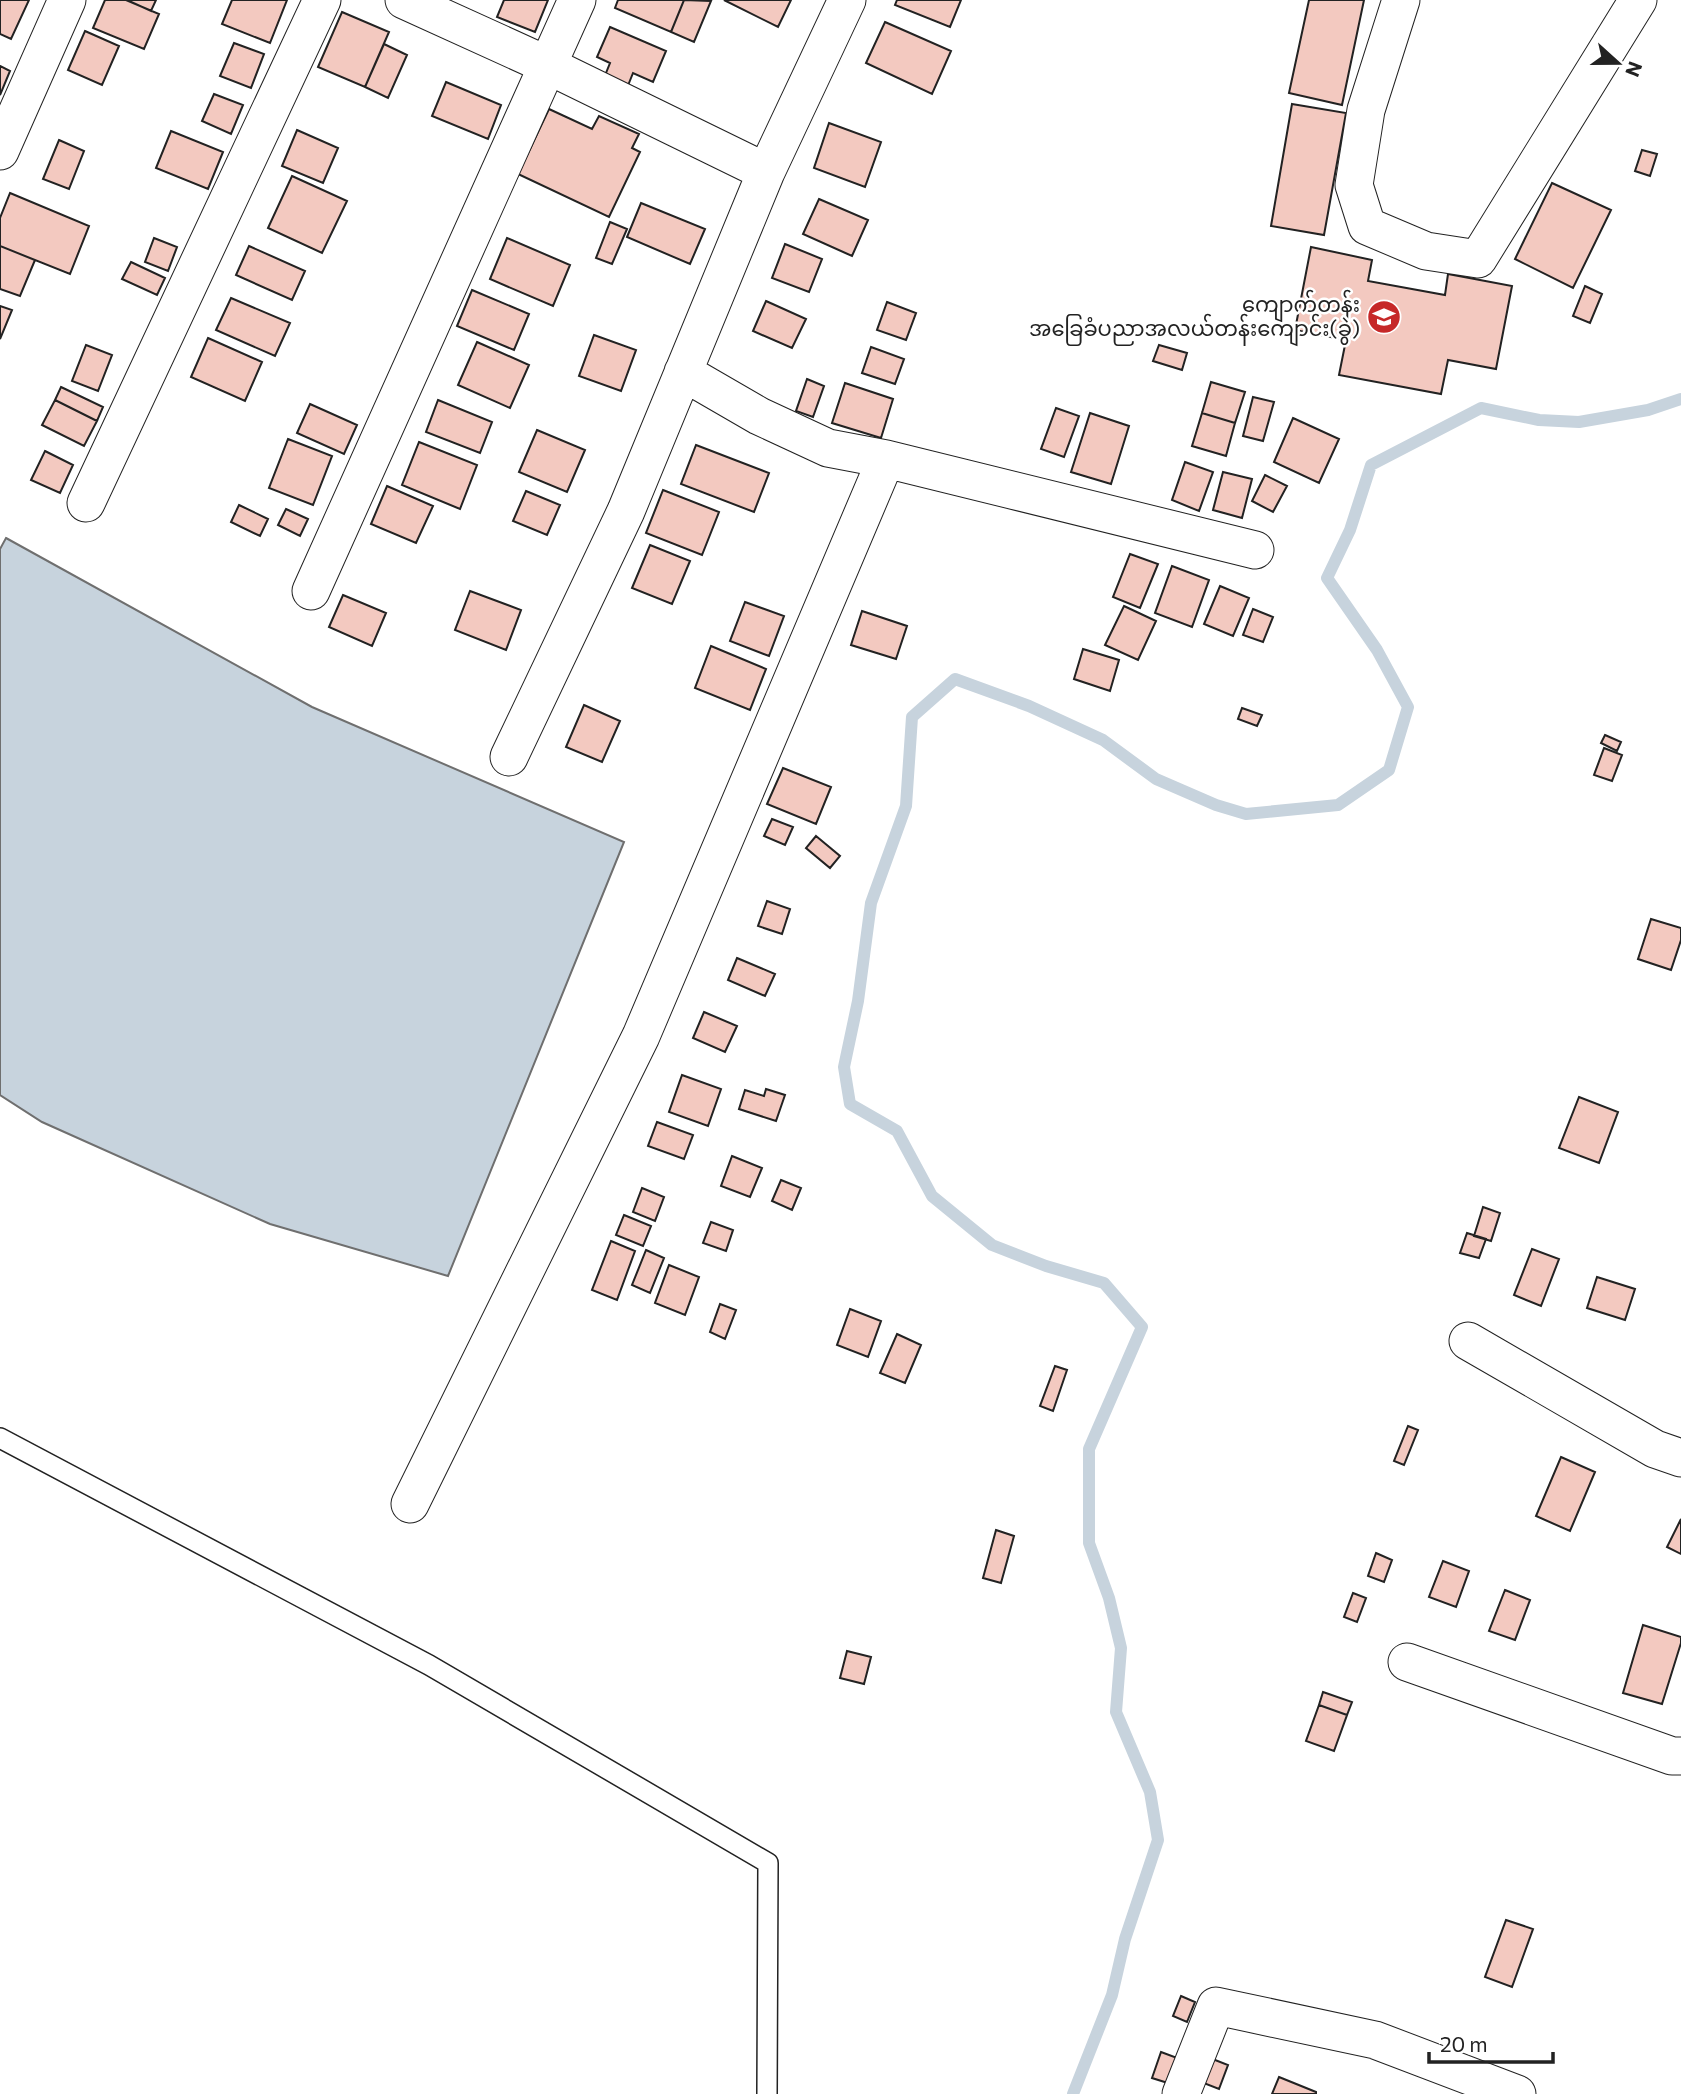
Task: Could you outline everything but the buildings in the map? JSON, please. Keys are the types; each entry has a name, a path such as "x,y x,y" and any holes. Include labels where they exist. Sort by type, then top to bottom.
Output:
{"street":[{"path":"0,151 67,0"},
{"path":"86,503 321,0"},
{"path":"404,0 547,65 766,172"},
{"path":"311,591 577,0"},
{"path":"509,757 626,511 766,172 847,0"},
{"path":"1401,0 1366,110 1354,185 1367,226 1426,251 1479,259 1638,0"},
{"path":"683,372 759,416 828,447 1255,550"},
{"path":"410,1504 641,1036 886,459"},
{"path":"1468,1340 1655,1449 1681,1458"},
{"path":"1407,1662 1672,1756 1681,1756"},
{"path":"1181,2094 1216,2006 1375,2039 1517,2094"}],"lane":[{"path":"0,1438 429,1665 768,1863 768,2094"}],"shaded area":[{"path":"6,538 312,707 624,842 448,1276 270,1224 42,1122 0,1095 0,549"}],"waterway":[{"path":"1073,2094 1112,1995 1125,1939 1158,1840 1150,1792 1116,1712 1121,1648 1109,1598 1089,1543 1089,1449 1142,1327 1104,1283 1046,1266 992,1245 932,1196 897,1131 850,1104 844,1067 858,1001 871,903 906,806 912,717 955,679 1029,706 1103,740 1156,779 1216,805 1246,814 1338,805 1389,770 1408,707 1377,650 1327,578 1350,530 1371,465 1481,408 1539,420 1579,422 1648,410 1681,399"}],"place":[{"name":"ကျောက်တန်း အခြေခံပညာအလယ်တန်းကျောင်း(ခွဲ)","path":"1384,317"}]}
